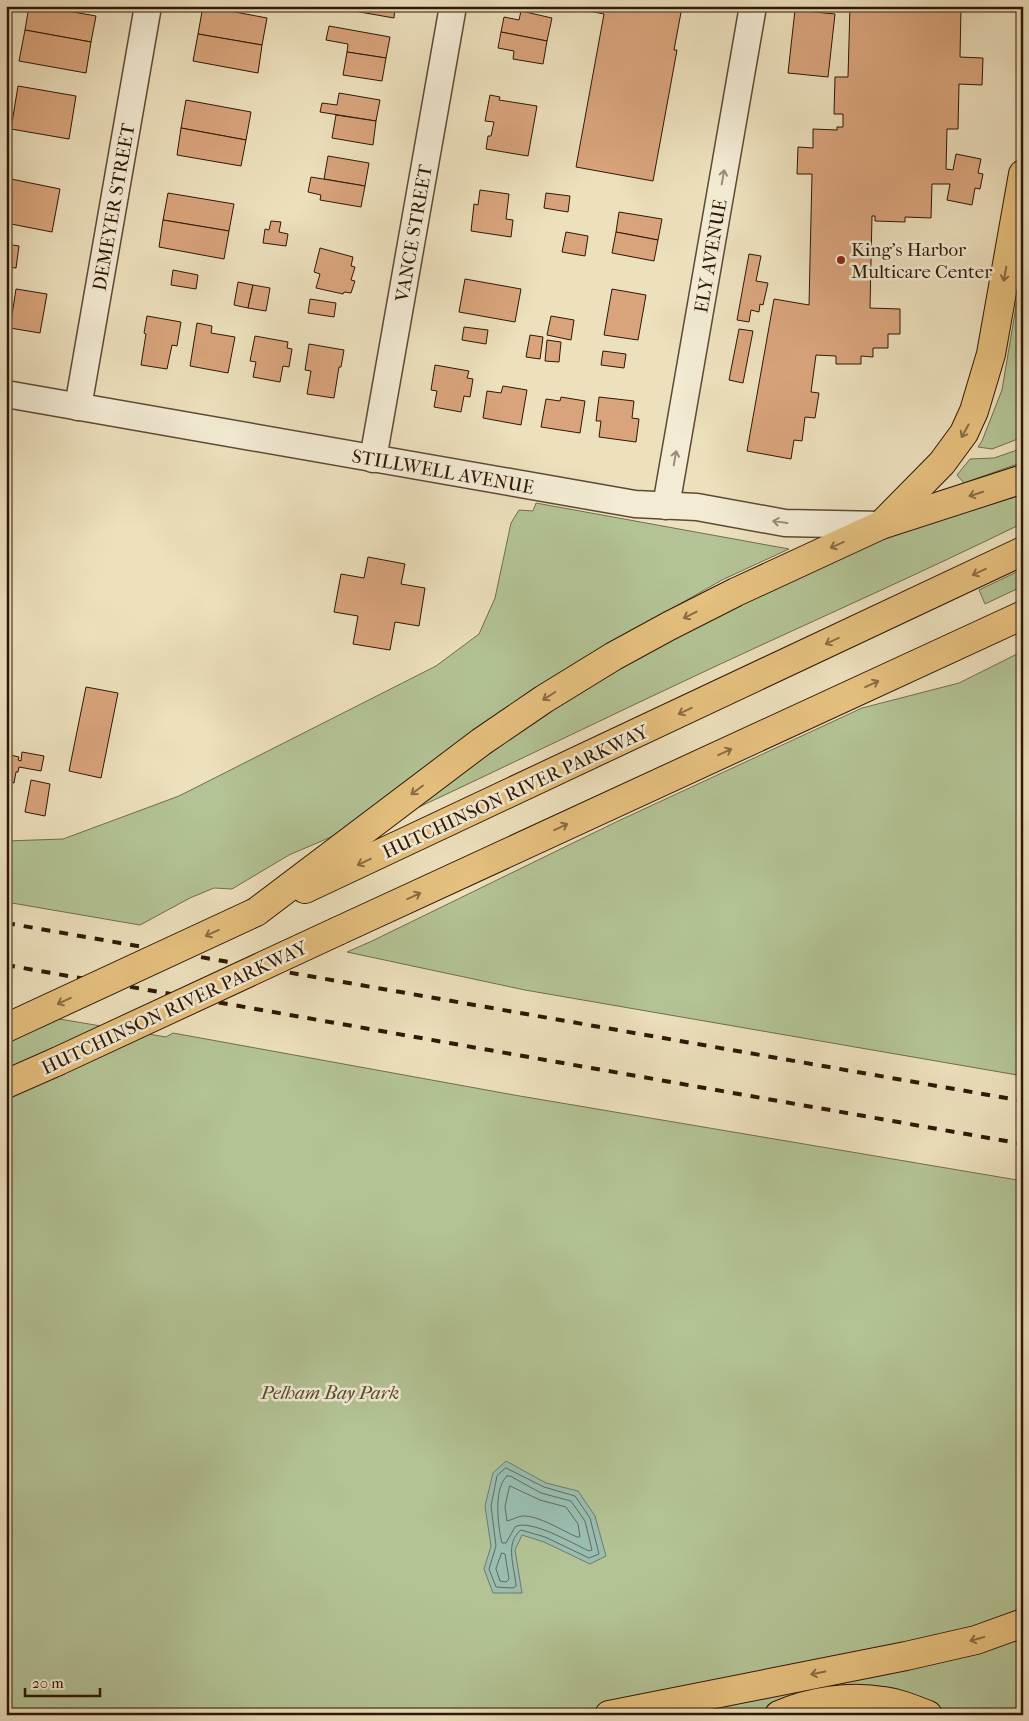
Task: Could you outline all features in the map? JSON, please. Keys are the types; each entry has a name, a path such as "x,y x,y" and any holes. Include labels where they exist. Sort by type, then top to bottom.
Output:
{"main road":[{"path":"881,525 942,463 964,433 974,411 991,354 1023,174"},
{"path":"256,912 481,742 564,687 669,626 881,525 1023,479"},
{"name":"HUTCHINSON RIVER PARKWAY","path":"6,1028 609,747 1023,551"},
{"name":"HUTCHINSON RIVER PARKWAY","path":"6,1084 1023,615"},
{"path":"609,1715 914,1654 976,1640 1023,1623"},
{"path":"779,1715 807,1705 833,1700 882,1700 928,1715"}],"street":[{"name":"DEMEYER STREET","path":"78,407 148,6"},
{"name":"VANCE STREET","path":"373,459 452,6"},
{"name":"ELY AVENUE","path":"666,506 753,6"},
{"name":"STILLWELL AVENUE","path":"6,394 635,504 697,507 785,523 881,525"}],"green space":[{"path":"1023,265 1023,437 992,449 978,447 1002,390"},
{"path":"1023,448 1023,462 964,483 957,475 970,459 994,458"},
{"path":"1023,490 1023,523 675,685 400,816 457,768 673,631 912,526"},
{"path":"536,503 789,549 722,580 627,634 345,831 289,855 232,889 214,888 190,898 140,925 6,902 6,841 63,839 179,796 436,666 479,634 495,598 511,523 519,510 533,511"},
{"path":"1023,569 1023,586 985,604 979,590"},
{"path":"1023,651 1023,860 1017,878 1018,942 1023,953 1023,1076 525,990 347,952 616,822 862,708 959,683"},
{"name":"Pelham Bay Park","path":"6,1010 166,1037 173,1033 514,1095 1023,1181 1023,1715 6,1715"}],"water":[{"path":"506,1461 546,1483 578,1491 595,1516 606,1556 590,1564 544,1542 522,1535 515,1550 522,1593 493,1593 484,1569 491,1546 485,1506 493,1473"}],"building":[{"path":"29,6 96,16 91,42 25,30"},
{"path":"203,6 267,18 262,45 198,34"},
{"path":"355,6 395,6 394,18 354,11"},
{"path":"564,6 685,6 682,7 674,50 677,50 653,181 576,167 604,14"},
{"path":"799,6 832,6 832,10"},
{"name":"King’s Harbor Multicare Center","path":"850,6 961,7 960,57 983,58 982,85 959,84 958,129 947,129 946,169 953,170 956,154 981,159 978,173 983,174 980,189 975,188 972,205 947,200 950,184 932,184 931,218 905,217 905,222 875,221 875,216 872,216 870,308 900,309 900,334 888,334 888,348 873,348 873,357 861,356 861,364 836,364 836,356 816,355 811,392 819,393 815,418 805,417 802,441 794,440 791,459 747,451 774,299 809,305 812,174 797,174 798,147 813,148 813,129 837,130 837,127 843,127 843,114 834,114 835,77 848,77"},
{"path":"795,10 835,14 828,77 788,73"},
{"path":"521,11 552,18 547,41 501,32 504,17 519,20"},
{"path":"329,26 390,37 386,58 347,52 348,44 326,40"},
{"path":"25,30 91,42 86,73 19,61"},
{"path":"501,32 547,41 543,64 513,59 514,51 498,48"},
{"path":"198,34 262,45 258,73 193,61"},
{"path":"347,52 386,58 382,81 343,75"},
{"path":"18,86 76,96 69,139 11,129"},
{"path":"339,93 380,100 376,121 320,112 322,103 337,105"},
{"path":"490,95 500,97 499,100 537,106 528,156 486,149 488,136 491,136 494,122 485,121"},
{"path":"186,100 251,112 246,140 181,128"},
{"path":"336,115 376,121 373,145 332,138"},
{"path":"181,128 246,140 241,166 177,155"},
{"path":"328,156 369,163 365,186 324,179"},
{"path":"311,177 365,186 361,207 320,200 321,195 308,192"},
{"path":"6,178 60,189 52,232 6,223"},
{"path":"480,190 509,194 506,219 513,220 511,237 471,231 474,204 478,205"},
{"path":"168,193 234,204 229,231 163,220"},
{"path":"546,193 570,196 568,212 544,208"},
{"path":"619,212 662,219 658,240 616,232"},
{"path":"163,220 229,231 224,259 159,247"},
{"path":"271,221 281,222 279,232 288,234 286,246 263,243 265,229 269,230"},
{"path":"566,232 588,236 585,256 562,252"},
{"path":"616,232 658,240 654,261 612,253"},
{"path":"6,244 19,246 16,268 6,267"},
{"path":"320,248 353,257 351,266 355,267 351,280 355,281 351,293 344,292 343,294 316,288 320,274 314,272"},
{"path":"749,254 761,256 756,281 768,283 763,305 760,304 759,312 751,310 749,322 737,320"},
{"path":"173,270 198,275 196,289 171,285"},
{"path":"465,279 521,289 515,322 459,312"},
{"path":"238,282 253,285 248,308 234,305"},
{"path":"253,285 270,288 266,311 248,308"},
{"path":"16,289 47,294 40,333 10,328"},
{"path":"612,289 646,295 638,340 604,335"},
{"path":"310,299 336,303 334,317 308,313"},
{"path":"147,316 181,322 177,346 172,345 167,369 141,365"},
{"path":"551,316 574,320 571,340 547,335"},
{"path":"197,323 212,326 211,333 235,337 228,373 190,366"},
{"path":"464,327 488,330 486,344 462,340"},
{"path":"739,329 753,331 743,383 729,380"},
{"path":"530,335 543,337 540,359 526,357"},
{"path":"255,336 288,342 287,348 292,349 289,367 283,366 280,382 253,377 256,362 250,361"},
{"path":"547,340 561,342 559,362 545,361"},
{"path":"309,344 344,350 334,398 307,394 311,371 305,370"},
{"path":"603,351 626,354 624,368 601,365"},
{"path":"435,365 469,371 467,378 473,379 470,397 464,396 461,412 434,407 437,391 431,390"},
{"path":"503,386 527,390 521,425 483,418 487,391 501,393"},
{"path":"561,397 585,401 580,433 541,427 546,399 560,401"},
{"path":"599,397 634,401 632,418 639,419 636,442 599,437 601,421 596,421"},
{"path":"368,557 405,564 401,584 425,588 419,626 395,622 390,650 353,644 358,616 334,612 341,574 364,578"},
{"path":"86,687 118,693 101,778 69,771"},
{"path":"22,752 44,756 41,771 19,767 14,783 6,781 6,754 19,757 18,760 21,761"},
{"path":"31,780 50,784 45,816 25,812"}],"railway":[{"path":"6,923 1023,1101"},
{"path":"6,965 1023,1144"}],"place":[{"name":"King’s Harbor Multicare Center","path":"841,260"}]}
